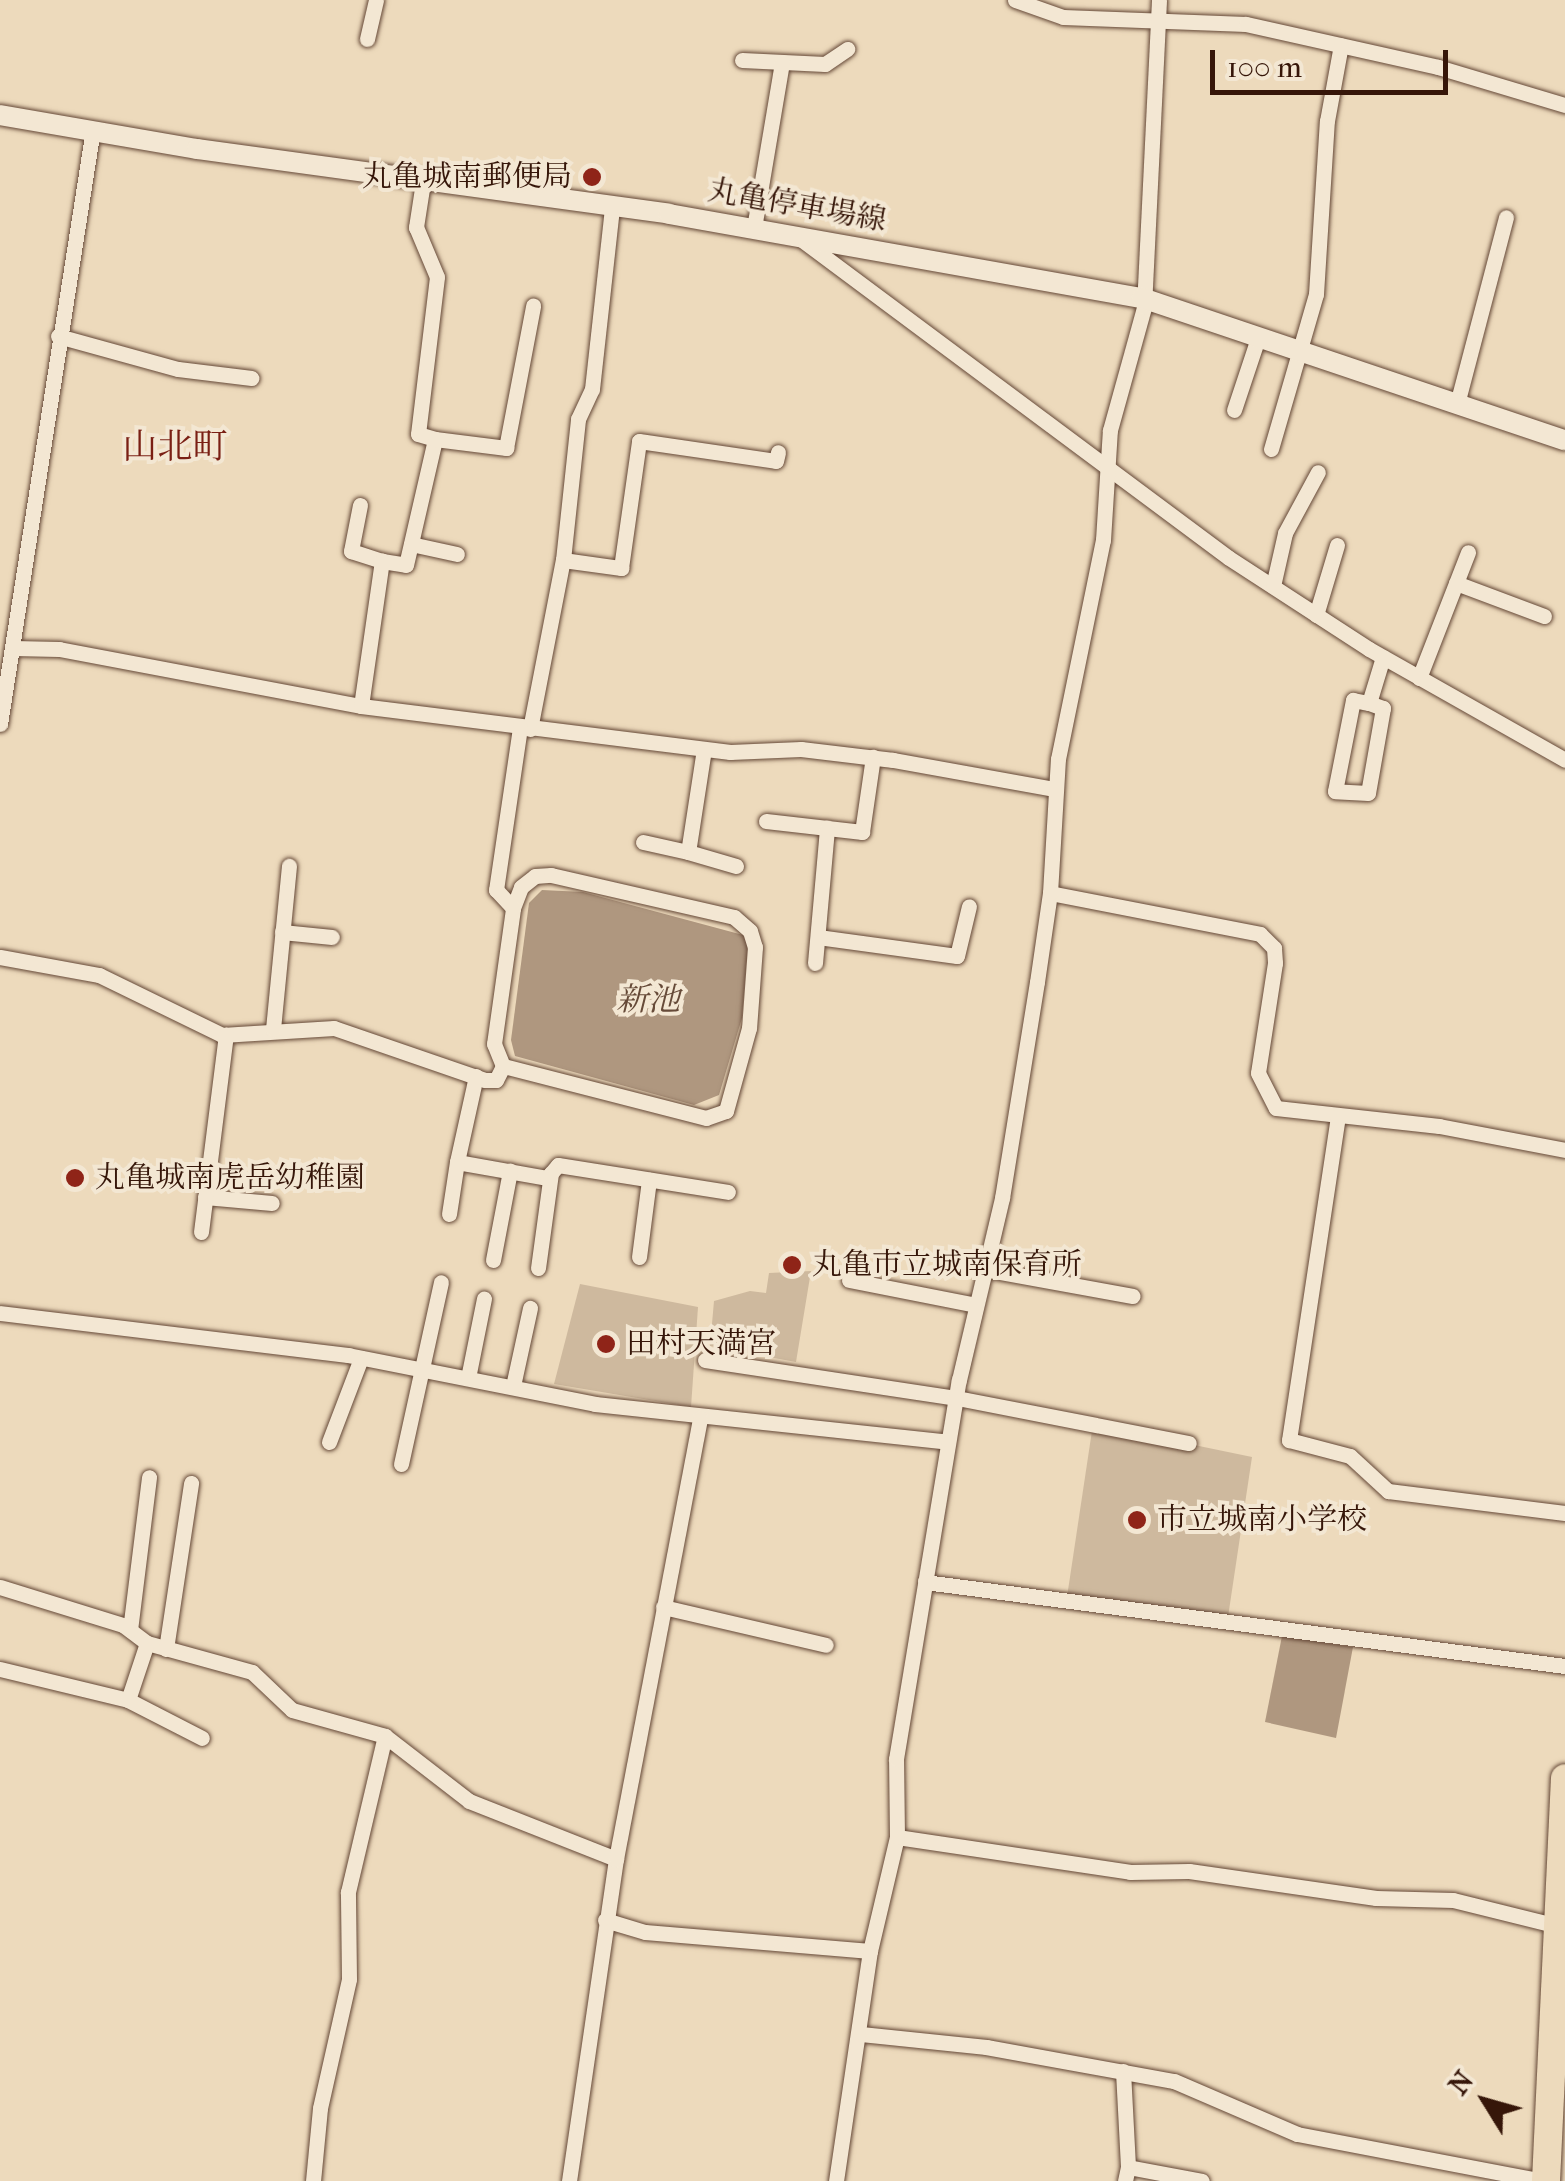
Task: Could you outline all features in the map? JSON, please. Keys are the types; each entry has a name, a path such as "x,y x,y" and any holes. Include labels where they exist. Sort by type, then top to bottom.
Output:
{"highway":[{"path":"1544,2181 1565,1778"}],"main road":[{"name":"丸亀停車場線","path":"0,115 422,182 754,228 1142,298 1565,440"}],"street":[{"path":"366,39 376,0"},
{"path":"1016,0 1063,17 1246,24 1341,45 1565,105"},
{"path":"836,2181 862,2034 870,1951 897,1837 896,1759 948,1442 1002,1198 1050,893 1054,789 1103,540 1110,430 1142,298 1159,0"},
{"path":"1271,449 1316,294 1327,121 1341,45"},
{"path":"742,60 825,64 847,49"},
{"path":"754,228 782,62"},
{"path":"0,724 9,639 93,130"},
{"path":"422,182 416,226 437,276 418,434 506,448 534,306"},
{"path":"514,908 496,890 525,728 563,560 578,419 592,389 612,208"},
{"path":"1457,404 1506,216"},
{"path":"794,235 1108,472 1273,586 1383,657 1565,760"},
{"path":"1234,410 1259,335"},
{"path":"58,336 178,369 251,378"},
{"path":"360,505 351,551 406,565 435,439"},
{"path":"563,560 621,568 639,441 776,461 778,452"},
{"path":"1273,586 1285,533 1318,472"},
{"path":"411,544 457,554"},
{"path":"1316,614 1337,545"},
{"path":"1420,678 1468,552"},
{"path":"361,706 382,561"},
{"path":"1456,583 1544,616"},
{"path":"9,639 361,706 704,749 873,757 1054,789"},
{"path":"1369,703 1383,657"},
{"path":"1352,700 1369,703 1384,708 1368,793 1335,791 1352,700"},
{"path":"688,852 704,749"},
{"path":"766,821 862,832 873,757"},
{"path":"815,963 827,828"},
{"path":"642,842 736,866"},
{"path":"273,1029 288,866"},
{"path":"0,957 99,975 226,1034 334,1028 496,1080 503,1066 494,1044 514,908 521,887 535,876 552,875 734,917 755,947 749,1028 726,1111 706,1118 503,1066"},
{"path":"1050,893 1260,934 1274,948 1275,963 1260,1086 1276,1108 1439,1126 1565,1150"},
{"path":"818,937 957,956 969,906"},
{"path":"282,932 332,936"},
{"path":"200,1232 226,1034"},
{"path":"449,1214 476,1076"},
{"path":"1338,1116 1288,1440 1350,1456 1388,1491 1565,1513"},
{"path":"457,1162 551,1173"},
{"path":"538,1268 551,1173 558,1165 728,1192"},
{"path":"494,1260 510,1171"},
{"path":"638,1256 648,1180"},
{"path":"205,1198 272,1203"},
{"path":"984,1269 1133,1296"},
{"path":"849,1280 976,1305"},
{"path":"401,1464 441,1282"},
{"path":"468,1378 484,1299"},
{"path":"513,1386 530,1308"},
{"path":"0,1314 362,1358 700,1418 849,1427 948,1442"},
{"path":"329,1442 362,1358"},
{"path":"705,1360 957,1398 1189,1443"},
{"path":"569,2181 605,1920 700,1418"},
{"path":"130,1630 149,1477"},
{"path":"166,1649 191,1483"},
{"path":"925,1582 1565,1666"},
{"path":"0,1586 130,1630 147,1644 252,1672 292,1710 385,1736 469,1801 616,1858"},
{"path":"663,1607 826,1645"},
{"path":"128,1700 147,1644"},
{"path":"0,1670 128,1700 202,1738"},
{"path":"313,2181 320,2108 348,1979 348,1892 385,1736"},
{"path":"897,1837 1130,1872 1189,1871 1376,1898 1452,1900 1558,1926"},
{"path":"605,1920 645,1932 870,1951"},
{"path":"862,2034 1174,2081 1297,2134 1544,2181"},
{"path":"1124,2071 1126,2174 1202,2181"}],"shaded area":[{"path":"811,1271 796,1362 710,1346 714,1301 750,1291 766,1293 769,1273"},
{"path":"580,1284 698,1307 691,1407 554,1384"},
{"path":"1093,1424 1252,1457 1228,1617 1067,1597"}],"water":[{"name":"新池","path":"542,890 583,892 743,935 748,946 742,1018 719,1095 694,1105 515,1056 511,1040 529,903"},
{"path":"1282,1636 1353,1647 1336,1738 1265,1722"}],"place":[{"name":"丸亀城南郵便局","path":"592,177"},
{"name":"丸亀城南虎岳幼稚園","path":"75,1178"},
{"name":"丸亀市立城南保育所","path":"792,1265"},
{"name":"田村天満宮","path":"606,1344"},
{"name":"市立城南小学校","path":"1137,1520"}],"district":[{"name":"山北町","path":"175,447"}]}
